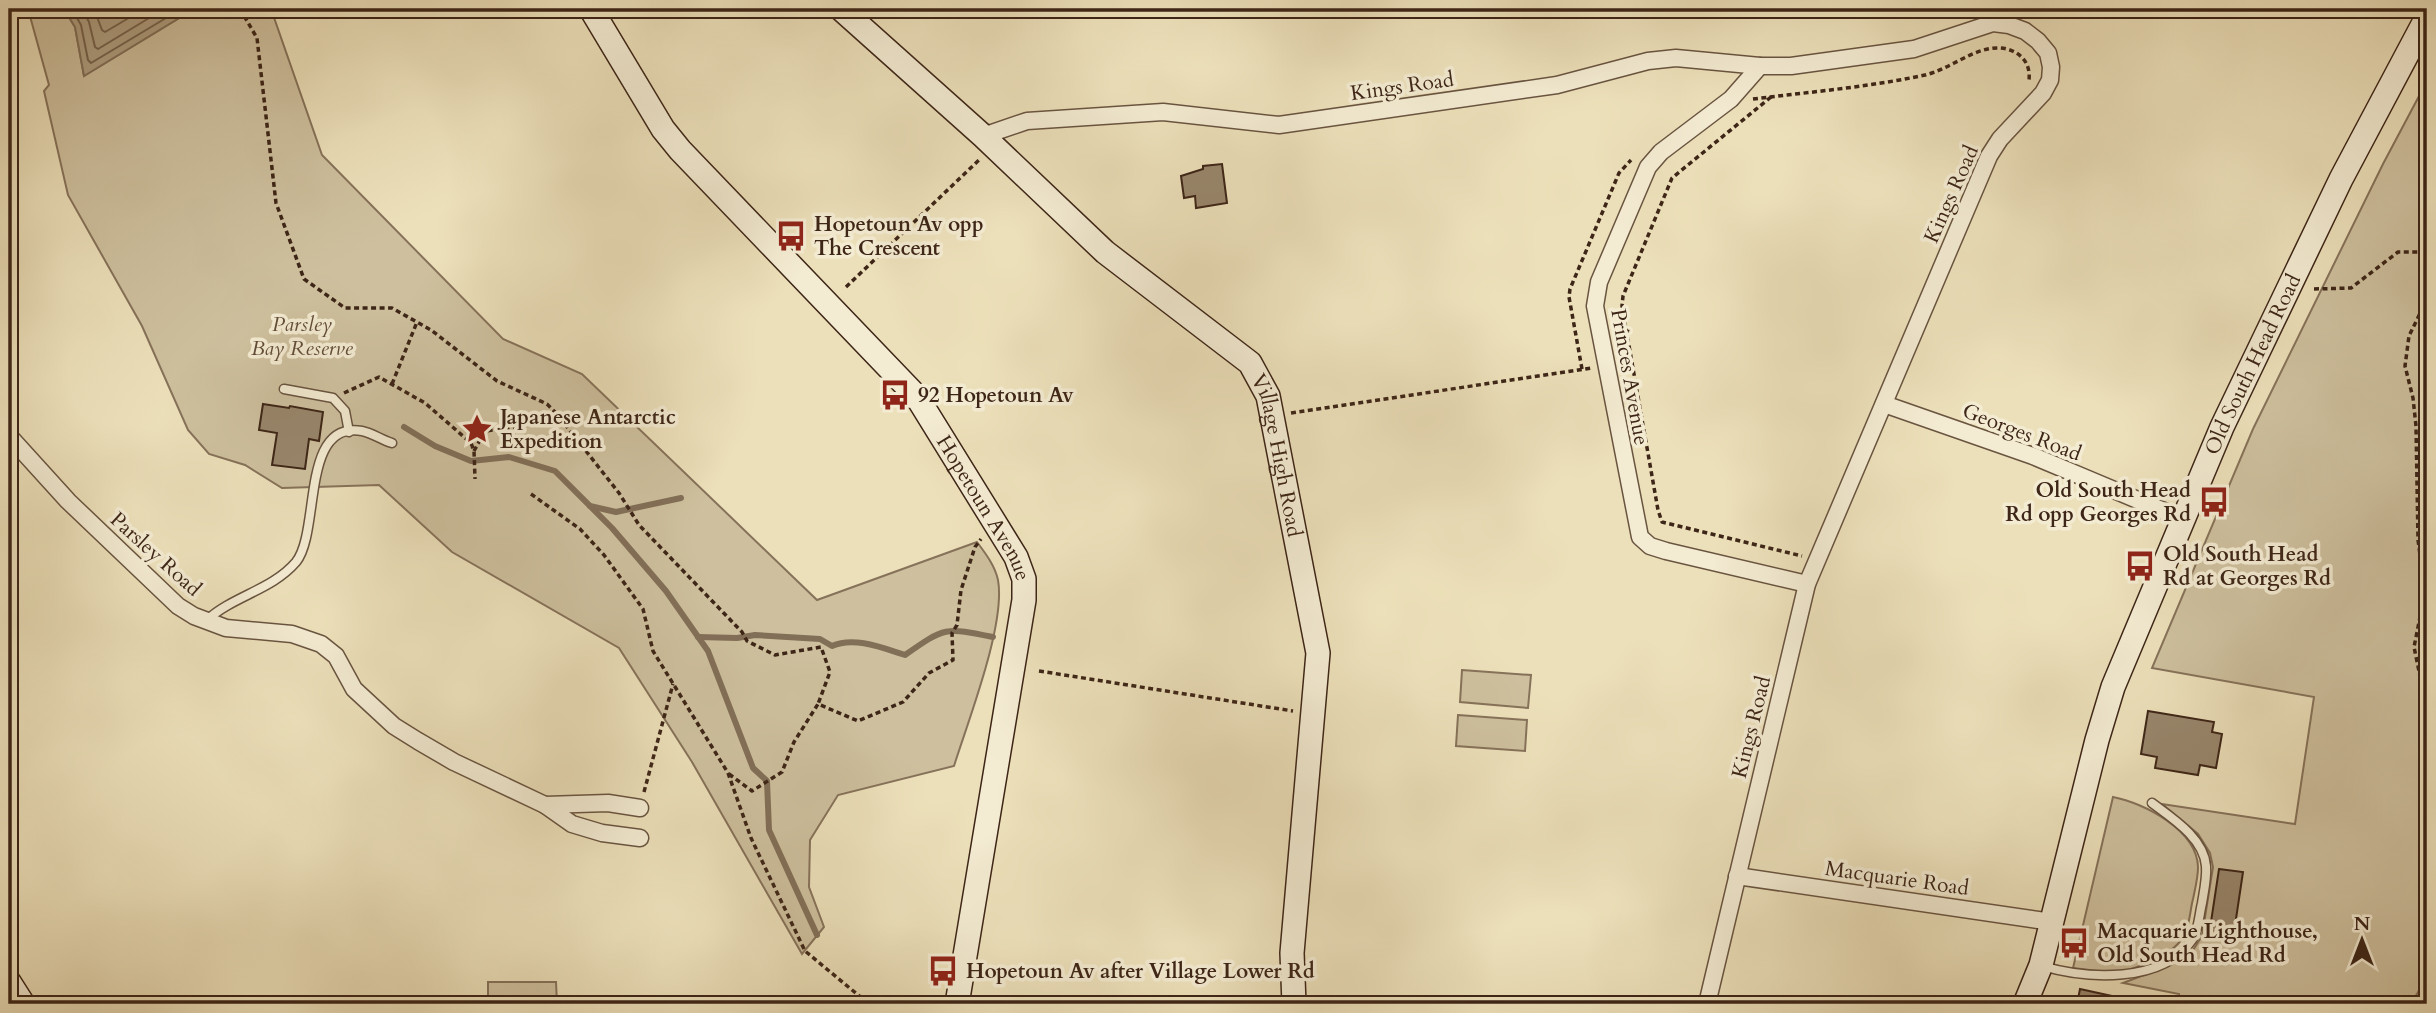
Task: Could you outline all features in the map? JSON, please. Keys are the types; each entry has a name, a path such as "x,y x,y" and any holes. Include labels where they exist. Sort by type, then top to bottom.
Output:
{"street":[{"name":"Hopetoun Avenue","path":"591,9 663,129 680,150 917,397 1020,565 1024,579 1024,600 957,1004"},
{"name":"Village High Road","path":"841,9 988,141 1105,252 1250,363 1268,396 1318,653 1292,953 1294,1004"},
{"name":"Old South Head Road","path":"2025,1004 2041,965 2104,713 2183,519 2222,427 2341,179 2427,18"},
{"name":"Kings Road","path":"988,141 1027,121 1163,112 1279,125 1557,85 1648,61 1676,58 1760,66 1791,66 1914,48 1993,23 2025,31 2048,53 2050,80 2043,93 2000,139 1989,156 1807,584 1707,1004"},
{"name":"Princes Avenue","path":"1760,66 1731,99 1661,152 1648,167 1596,294 1595,306 1640,537 1650,546 1666,551 1807,584"},
{"name":"Georges Road","path":"1884,404 2033,456 2183,519"},
{"name":"Parsley Road","path":"9,436 68,500 178,606 206,621 242,631 292,634 321,644 336,656 354,689 394,726 454,762 545,805 572,824 602,833 640,838"},
{"name":"Parsley Road","path":"545,805 596,803 640,807"},
{"name":"Macquarie Road","path":"1737,876 2052,922"},
{"path":"9,982 23,1004"}],"lane":[{"path":"284,389 333,398 345,411 349,432"},
{"path":"206,621 257,592 298,560 308,534 317,468 328,443 339,435 361,431 392,443"},
{"path":"2041,965 2080,974 2113,975 2146,970 2168,960 2191,941 2198,925 2205,885 2205,858 2185,829 2152,803"}],"path":[{"path":"240,9 257,38 276,203 303,279 345,308 392,308 462,352 497,381 547,404 620,493 639,525 742,632 747,641 775,655 821,648 830,673 818,704 794,742 782,772 752,791 727,773"},
{"path":"1731,99 1771,97 1928,74 1989,48 2011,50 2022,56 2029,69 2029,83"},
{"path":"1771,97 1672,178 1623,296 1622,306 1662,522 1804,556"},
{"path":"846,287 988,141"},
{"path":"2314,289 2351,288 2398,252 2427,251"},
{"path":"2427,299 2409,336 2405,366 2416,426 2418,540 2425,592 2414,647 2427,710"},
{"path":"392,384 417,322"},
{"path":"1272,416 1606,366"},
{"path":"333,398 379,377 392,384 425,403 471,443 475,479"},
{"path":"474,451 485,431 515,427 556,413"},
{"path":"531,494 580,529 604,555 643,609 653,651 727,773 751,838 805,951 869,1004"},
{"path":"818,704 858,721 903,702 929,673 953,660 952,633 957,625 961,590 975,547"},
{"path":"1039,671 1313,714"},
{"path":"640,807 674,682"},
{"path":"2424,1004 2427,999"}],"green space":[{"name":"Parsley Bay Reserve","path":"28,9 64,9 75,27 84,76 194,9 271,9 322,155 503,339 582,374 817,600 977,542 995,570 999,599 984,673 954,766 838,795 810,840 809,887 824,927 802,954 692,762 619,648 452,552 379,485 282,488 245,465 209,454 188,430 142,326 68,195 44,91 49,85"},
{"path":"2427,81 2427,708 2422,708 2427,721 2427,977 2411,1004 2178,1004 2179,994 2123,983 2170,965 2193,950 2202,936 2213,867 2210,853 2198,834 2162,804 2295,824 2314,697 2152,668 2253,429 2383,164"},
{"path":"1462,670 1531,675 1528,708 1460,702"},
{"path":"1458,715 1527,720 1525,751 1456,746"},
{"path":"2113,797 2139,805 2167,820 2189,841 2198,867 2189,922 2180,942 2173,949 2134,968 2116,972 2073,968"},
{"path":"488,982 556,982 557,1004 488,1004"}],"water":[{"path":"64,9 194,9 84,76 75,27"}],"building":[{"path":"1222,164 1227,203 1196,208 1195,196 1184,198 1181,176 1203,169 1203,166"},
{"path":"263,404 323,412 319,441 309,439 305,469 272,465 277,433 259,430"},
{"path":"2148,711 2214,722 2212,732 2222,734 2216,768 2200,765 2198,775 2155,768 2157,757 2141,754"},
{"path":"2219,869 2243,872 2233,939 2209,935"},
{"path":"2080,989 2126,999 2125,1004 2077,1004"}],"waterway":[{"path":"404,427 435,446 471,461 509,457 555,471 612,528 666,591 708,651 753,768 767,781 769,830 817,935"},
{"path":"590,506 616,512 681,498"},
{"path":"698,637 737,638 755,635 820,639 832,646 859,643 905,655 929,639 946,632 993,637"}],"place":[{"name":"Hopetoun Av opp The Crescent","path":"791,236"},
{"name":"92 Hopetoun Av","path":"895,395"},
{"name":"Japanese Antarctic Expedition","path":"477,429"},
{"name":"Old South Head Rd opp Georges Rd","path":"2214,502"},
{"name":"Old South Head Rd at Georges Rd","path":"2140,566"},
{"name":"Macquarie Lighthouse, Old South Head Rd","path":"2074,943"},
{"name":"Hopetoun Av after Village Lower Rd","path":"943,971"}]}
